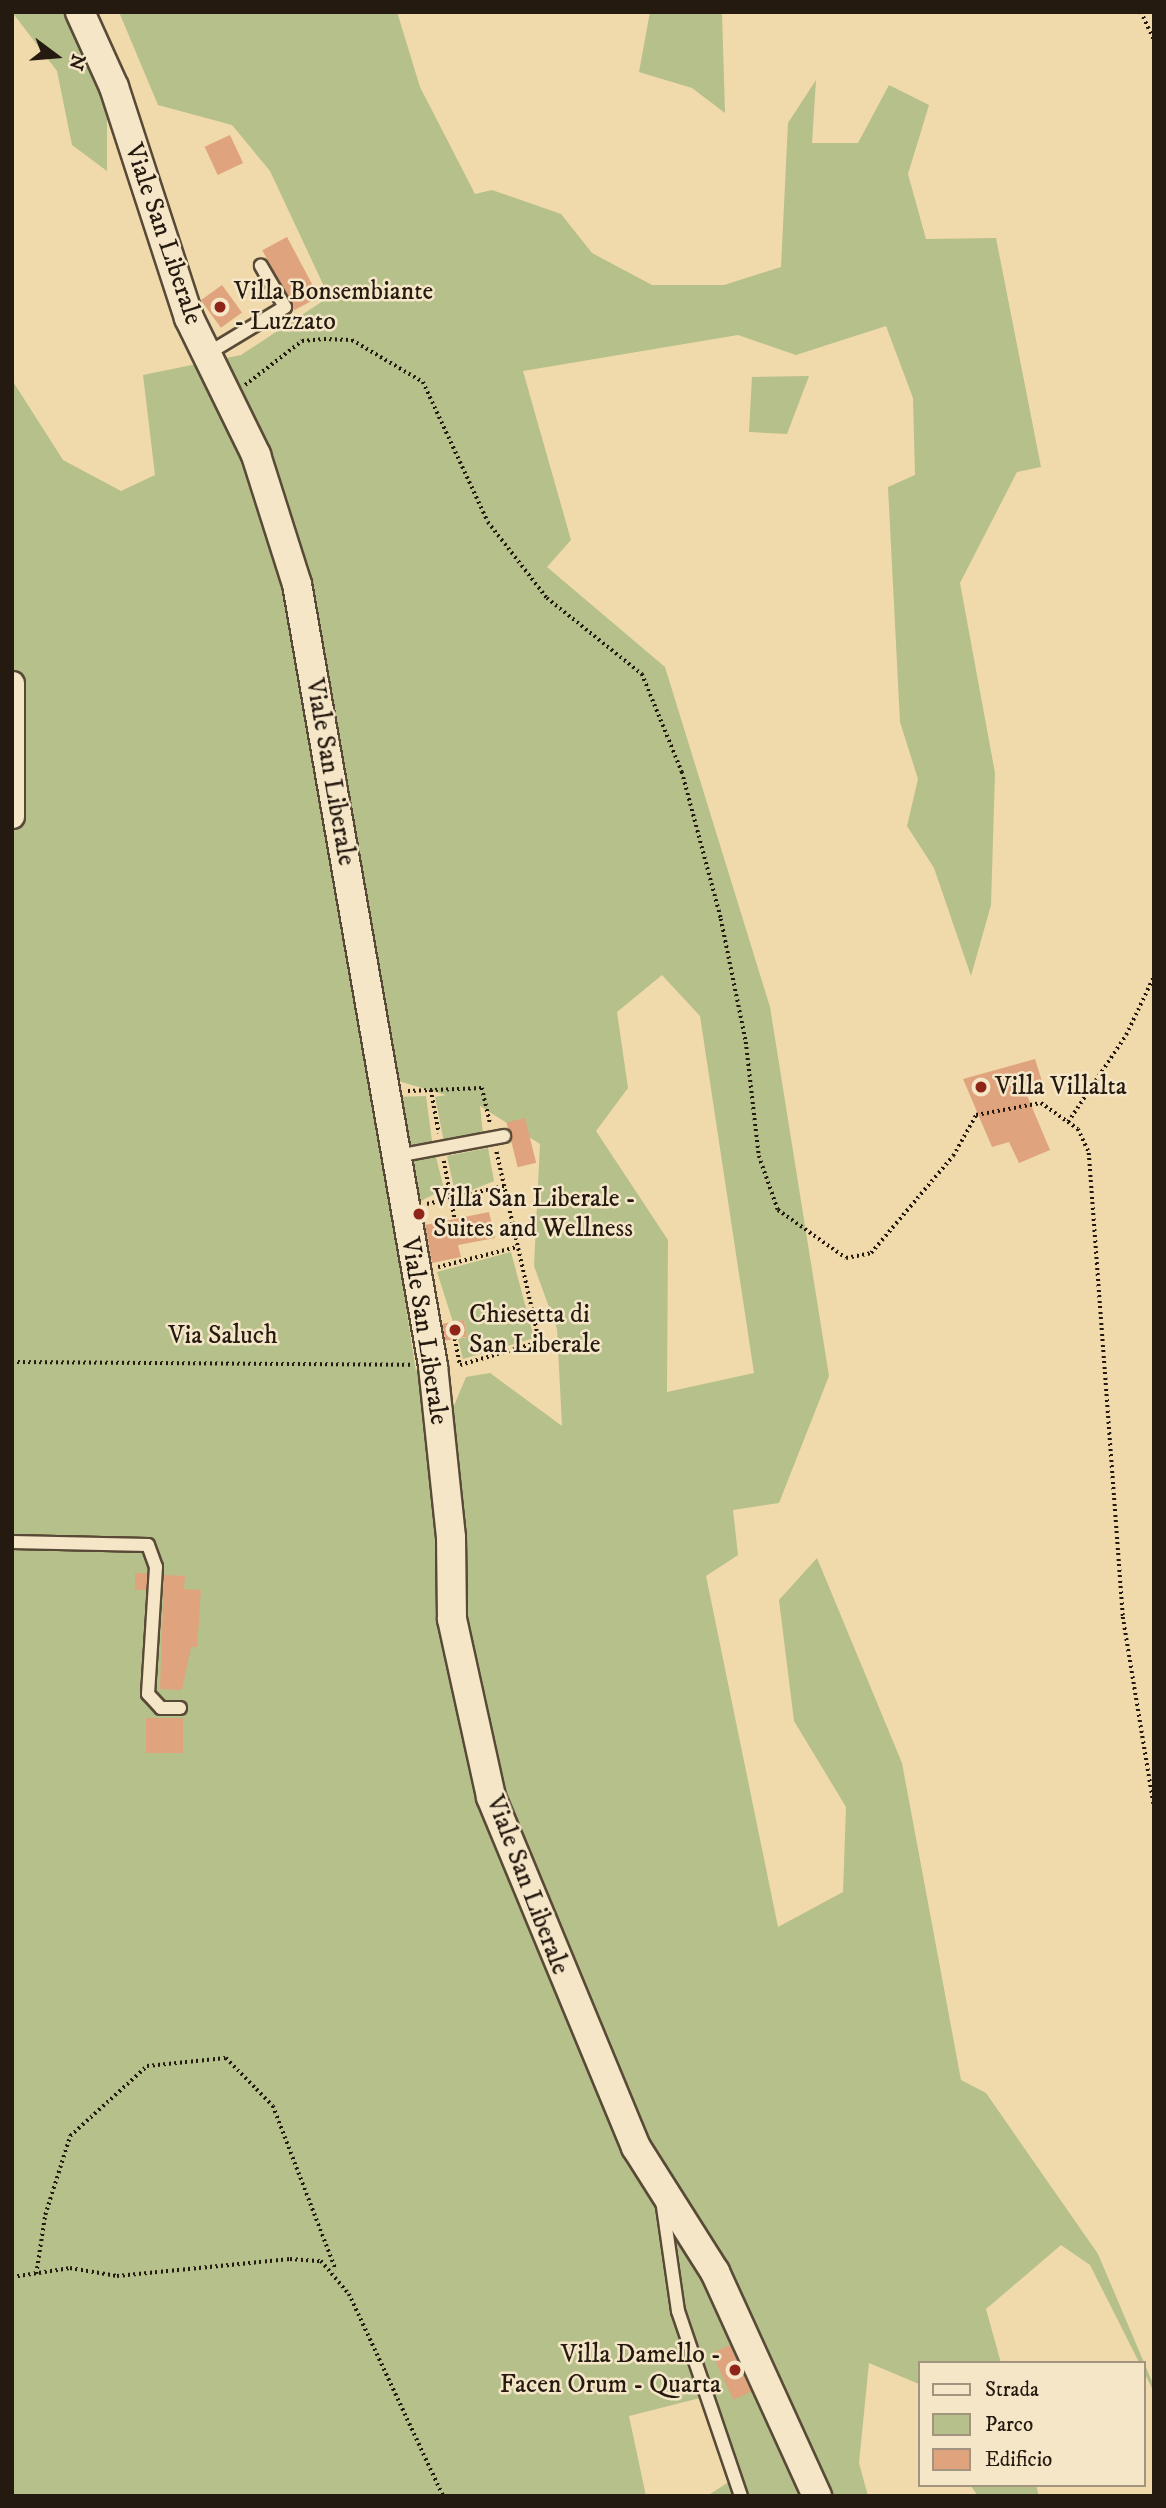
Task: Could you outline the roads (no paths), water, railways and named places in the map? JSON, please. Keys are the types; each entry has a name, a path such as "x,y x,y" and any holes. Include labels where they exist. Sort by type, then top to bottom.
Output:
{"street":[{"name":"Viale San Liberale","path":"80,12 114,88 207,354 256,455 297,584 433,1366 451,1537 452,1619 491,1797 595,2059 661,2186 715,2272 817,2496"},
{"path":"12,682 12,816"}],"lane":[{"path":"207,354 285,307 261,266"},
{"path":"397,1156 499,1137"},
{"path":"12,1542 142,1544 154,1552 148,1694 161,1708 180,1708"},
{"path":"661,2186 665,2256 678,2311 741,2496"}],"place":[{"name":"Villa Bonsembiante - Luzzato","path":"220,307"},
{"name":"Villa Villalta","path":"981,1087"},
{"name":"Villa San Liberale - Suites and Wellness","path":"419,1214"},
{"name":"Chiesetta di San Liberale","path":"455,1330"},
{"name":"Villa Damello - Facen Orum - Quarta","path":"735,2370"}]}
